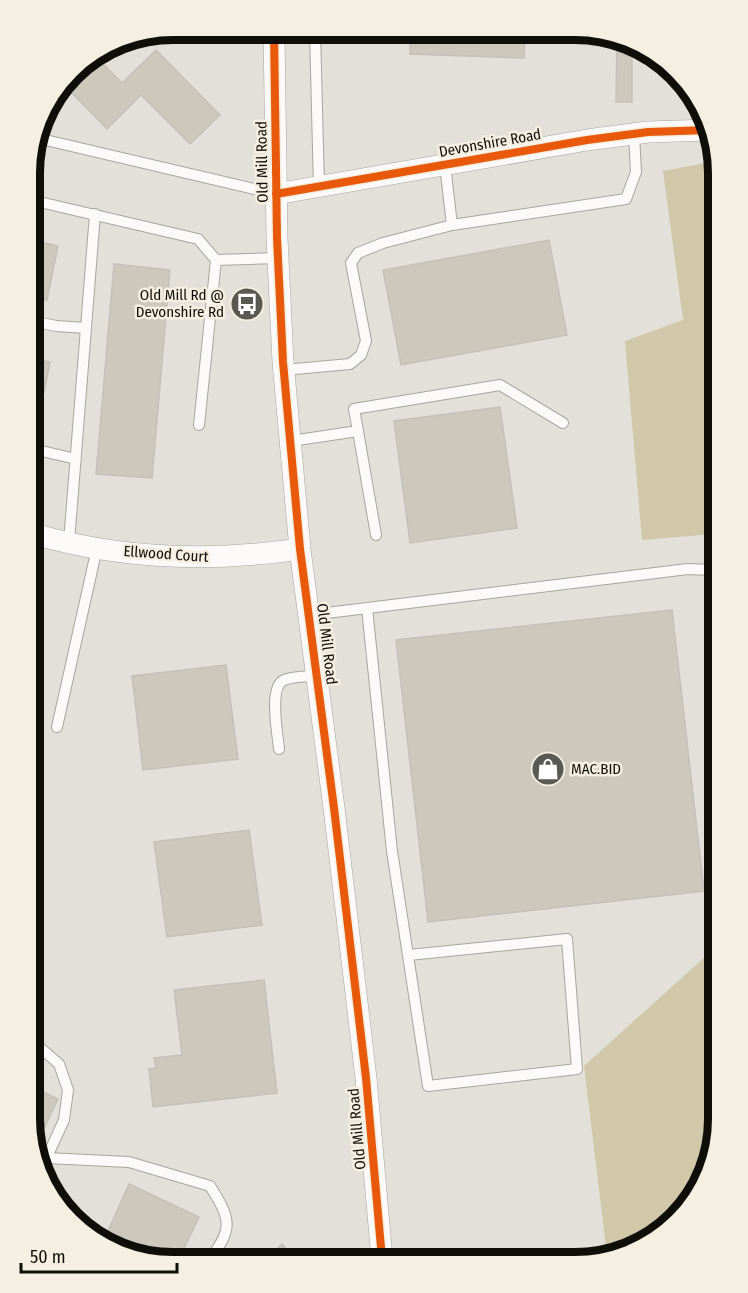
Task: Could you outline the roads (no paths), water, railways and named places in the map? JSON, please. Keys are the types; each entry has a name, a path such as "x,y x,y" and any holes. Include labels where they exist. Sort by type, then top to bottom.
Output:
{"street":[{"name":"Old Mill Road","path":"274,41 276,194 284,370 300,549 366,1078 381,1252"},
{"name":"Devonshire Road","path":"276,194 587,140 634,134 700,131"},
{"name":"Ellwood Court","path":"40,535 97,548 174,556 251,556 300,549"}],"lane":[{"path":"315,41 319,188"},
{"path":"284,370 350,364 361,354 366,341 351,263 358,253 383,243 452,225 626,199 636,172 634,134"},
{"path":"45,140 276,194"},
{"path":"444,165 452,225"},
{"path":"40,202 198,239 216,260 199,425"},
{"path":"69,542 95,214"},
{"path":"216,260 278,258"},
{"path":"40,323 86,328"},
{"path":"376,535 354,409 500,385 563,423"},
{"path":"291,441 358,431"},
{"path":"40,450 76,459"},
{"path":"57,727 97,548"},
{"path":"310,615 688,569 708,570"},
{"path":"367,608 392,851 428,1086 577,1069 567,939 409,955"},
{"path":"279,749 274,695 277,686 283,681 317,675"},
{"path":"40,1048 59,1064 68,1090 64,1120 47,1157"},
{"path":"47,1158 129,1162 210,1186 225,1210 227,1231 214,1252"}],"place":[{"name":"Old Mill Rd @ Devonshire Rd","path":"247,304"},
{"name":"MAC.BID","path":"548,769"}]}
